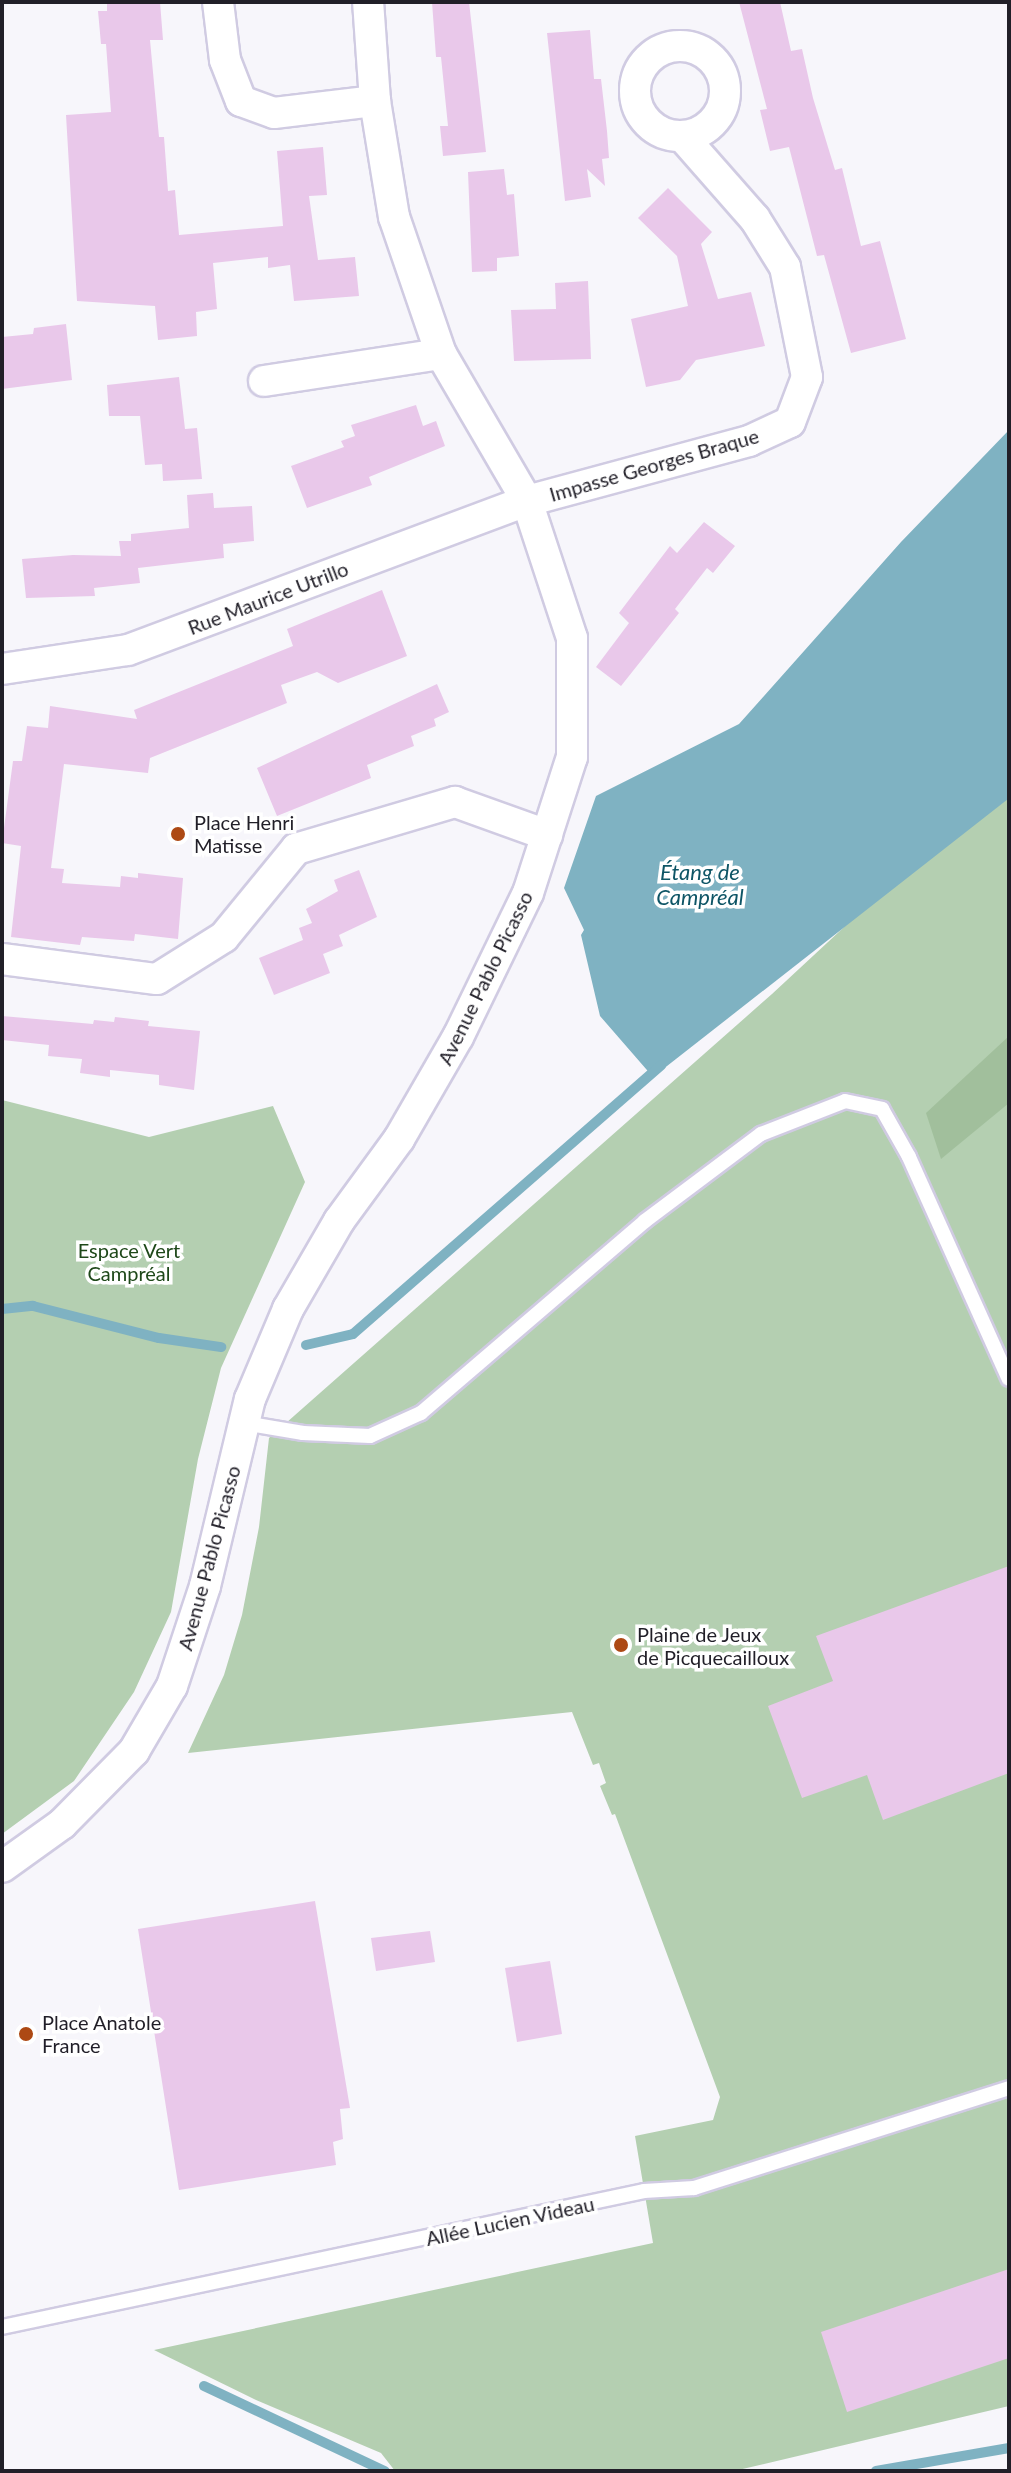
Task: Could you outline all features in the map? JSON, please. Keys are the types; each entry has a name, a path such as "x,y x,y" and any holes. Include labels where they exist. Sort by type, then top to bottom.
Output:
{"street":[{"path":"218,2 225,60 241,101 274,113 375,101"},
{"name":"Avenue Pablo Picasso","path":"2,1867 62,1824 134,1751 172,1686 205,1586 250,1399 288,1309 339,1221 399,1139 458,1037 528,893 572,757 572,638 527,501 441,354 394,217 375,101 368,2"},
{"name":"Impasse Georges Braque","path":"527,501 749,441 790,422 807,377 785,267 755,219 683,137"},
{"path":"264,381 441,354"},
{"name":"Rue Maurice Utrillo","path":"2,669 128,650 527,501"},
{"path":"2,959 157,979 224,937 296,849 455,802 547,835"}],"lane":[{"path":"244,1423 303,1433 370,1436 421,1413 645,1221 761,1134 845,1101 882,1109 909,1157 1009,1379"},
{"name":"Allée Lucien Videau","path":"2,2327 644,2191 694,2188 1009,2088"}],"green space":[{"name":"Plaine de Jeux de Picquecailloux","path":"1009,774 1009,2406 734,2471 395,2471 381,2453 256,2400 154,2350 653,2243 635,2136 713,2120 720,2097 615,1814 612,1815 600,1786 606,1783 599,1763 593,1765 572,1712 188,1753 224,1675 242,1615 259,1527 269,1438 772,994"},
{"path":"1009,1036 1009,1103 941,1159 926,1113"},
{"name":"Espace Vert Campréal","path":"2,1100 149,1137 273,1106 305,1182 221,1368 198,1459 171,1612 134,1692 74,1781 2,1834"}],"water":[{"name":"Étang de Campréal","path":"1009,430 1008,799 653,1077 600,1016 581,935 584,930 564,888 596,796 739,724 901,542"}],"building":[{"path":"107,2 160,2 163,40 150,40 159,137 164,137 168,191 175,190 179,235 283,226 277,151 323,147 327,195 309,196 318,260 355,257 359,296 294,301 290,265 268,268 268,257 213,263 217,309 196,312 197,336 158,340 155,306 77,301 66,115 111,112 106,44 101,44 98,11 107,11"},
{"path":"432,2 469,2 486,152 443,156 440,126 448,126 441,57 436,57"},
{"path":"739,2 780,2 791,51 802,49 835,170 842,168 861,246 880,241 906,339 851,353 824,255 817,256 789,147 770,151 760,110 767,109"},
{"path":"590,30 594,79 601,79 607,131 609,158 602,159 605,186 587,169 591,197 565,201 547,33"},
{"path":"504,169 507,195 514,194 519,256 497,258 497,271 472,272 468,172"},
{"path":"668,188 712,232 701,244 718,299 751,292 765,346 696,360 680,380 646,387 631,319 688,306 677,256 638,218"},
{"path":"588,281 591,359 514,361 511,310 556,309 555,283"},
{"path":"66,324 72,380 2,389 2,337 33,334 34,328"},
{"path":"179,377 185,429 197,428 202,479 163,481 162,464 145,465 140,416 109,416 107,385"},
{"path":"416,405 423,426 436,421 445,446 369,477 372,485 307,508 291,466 344,447 341,441 355,436 351,425"},
{"path":"213,493 214,508 252,506 254,541 223,544 224,558 138,568 140,583 94,588 95,596 26,598 22,559 73,555 121,556 119,541 131,541 131,534 189,528 187,495"},
{"path":"704,522 735,546 713,573 707,568 675,609 679,613 621,686 596,667 629,623 619,613 670,546 677,553"},
{"path":"382,590 407,656 338,683 317,672 281,685 287,703 150,758 148,773 64,764 51,868 64,869 62,883 120,887 121,876 138,878 138,873 183,878 178,939 135,934 134,941 82,937 80,945 11,937 21,846 2,843 13,761 22,761 27,726 48,728 50,706 137,719 134,710 293,646 287,629"},
{"path":"437,684 449,712 434,719 436,726 411,736 414,746 367,765 371,778 277,816 257,768"},
{"path":"359,870 377,917 339,935 343,946 323,954 330,973 274,995 259,958 303,940 299,928 312,923 306,909 338,891 334,880"},
{"path":"2,1016 93,1024 94,1020 114,1022 115,1017 149,1021 148,1026 200,1031 194,1090 159,1085 159,1075 110,1070 110,1077 80,1073 82,1059 48,1056 49,1045 2,1040"},
{"path":"1009,1566 1009,1773 883,1820 867,1775 802,1798 768,1706 833,1681 816,1636"},
{"path":"315,1901 350,2108 340,2109 343,2139 333,2142 336,2165 179,2190 138,1929"},
{"path":"430,1931 435,1962 376,1971 371,1938"},
{"path":"550,1961 562,2034 517,2042 505,1968"},
{"path":"1009,2269 1009,2358 847,2412 821,2332"}],"waterway":[{"path":"306,1345 353,1334 661,1065"},
{"path":"2,1309 33,1306 159,1338 221,1347"},
{"path":"204,2386 385,2471"},
{"path":"876,2471 1009,2448"}],"place":[{"name":"Place Henri Matisse","path":"178,834"},
{"name":"Plaine de Jeux de Picquecailloux","path":"621,1645"},
{"name":"Place Anatole France","path":"26,2034"}]}
